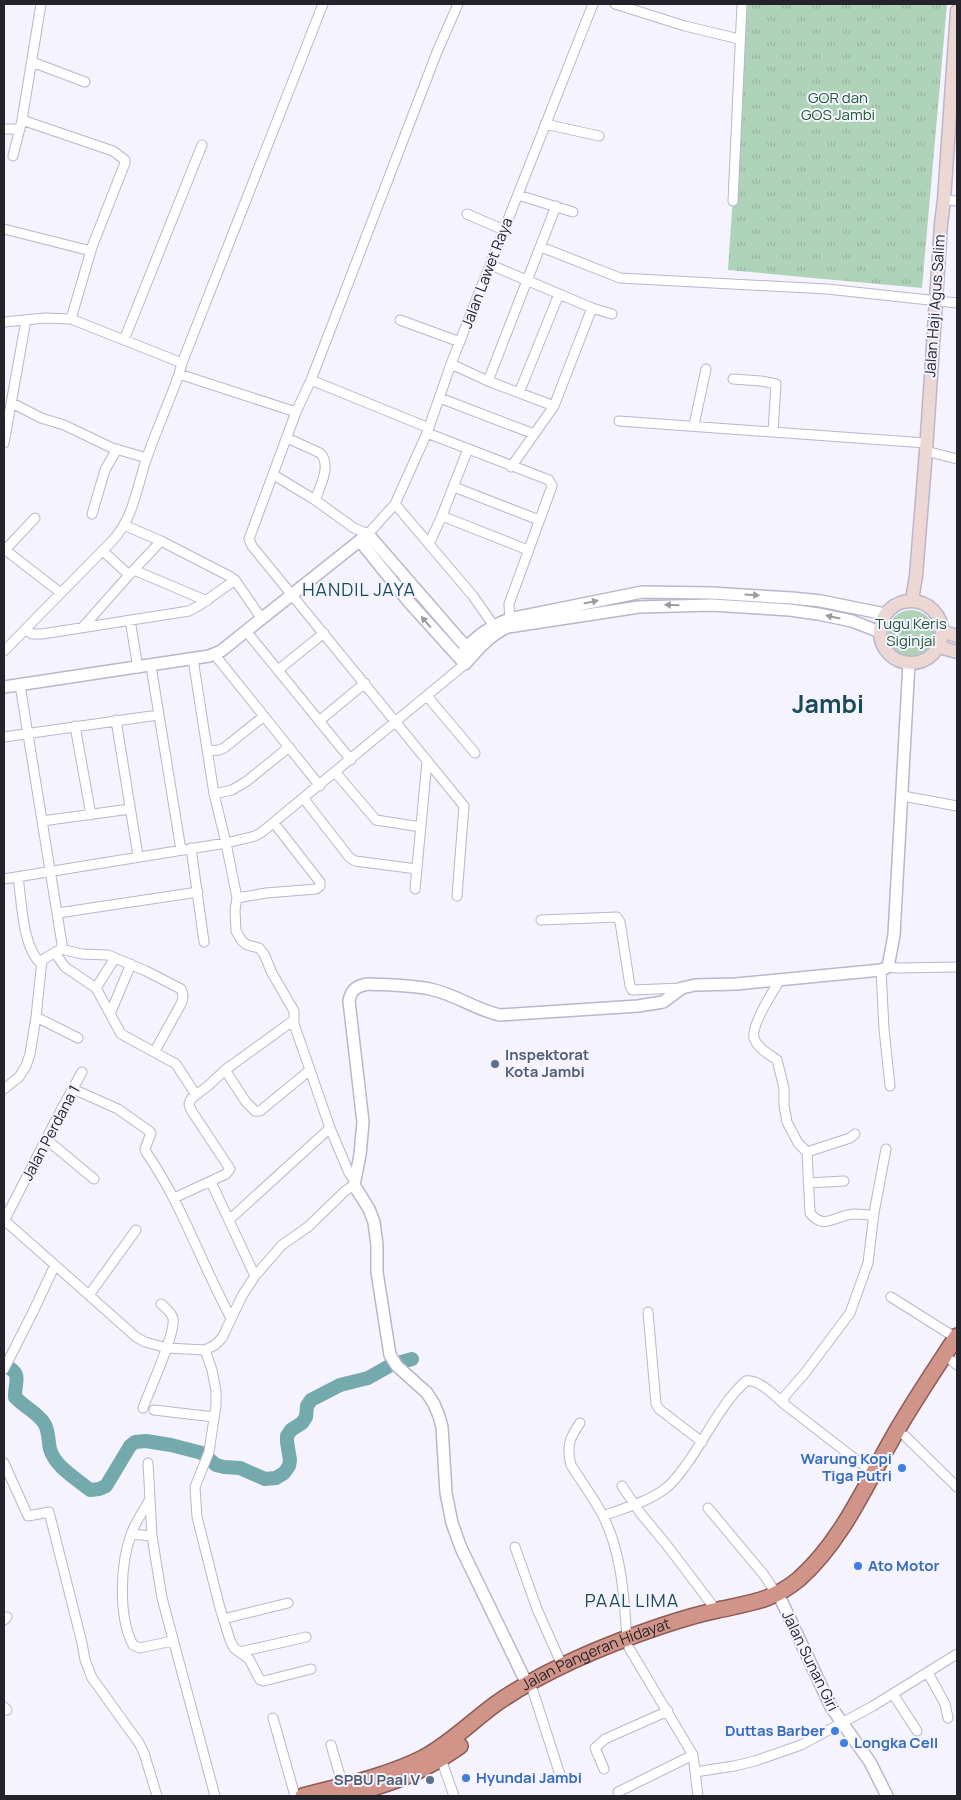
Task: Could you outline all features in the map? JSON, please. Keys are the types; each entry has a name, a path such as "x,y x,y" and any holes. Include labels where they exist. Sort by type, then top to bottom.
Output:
{"highway":[{"name":"Jalan Pangeran Hidayat","path":"303,1796 344,1791 388,1779 432,1761 501,1713 530,1688 562,1665 628,1643 688,1627 766,1610 816,1563 845,1522 874,1472 956,1351"},
{"name":"Jalan Pangeran Hidayat","path":"530,1688 592,1662 661,1626 716,1610 779,1599 803,1587 823,1568 856,1524 901,1433 956,1351"}],"main road":[{"name":"Jalan Haji Agus Salim","path":"912,600 916,576 926,447 957,12"},
{"path":"912,600 930,606 941,622 942,631 939,647 932,655 917,663 900,661 885,650 881,642 881,623 885,614 892,606 912,600"},
{"path":"942,631 957,636"},
{"path":"939,647 957,652"}],"street":[{"path":"13,156 21,125 41,4"},
{"path":"4,651 121,532 129,516 147,458 182,364 322,4"},
{"path":"457,896 464,806 252,546 249,539 296,412 437,52 458,4"},
{"name":"Jalan Lawet Raya","path":"364,538 396,504 428,431 451,364 593,4"},
{"path":"615,4 666,21 739,39"},
{"path":"732,201 742,4"},
{"path":"32,62 85,82"},
{"path":"546,124 599,136"},
{"path":"4,129 21,125 113,151 124,158 125,163 91,251 71,319"},
{"path":"124,340 202,145"},
{"path":"518,195 573,212"},
{"path":"944,200 957,202"},
{"path":"488,381 556,206"},
{"path":"467,214 504,230"},
{"path":"4,229 91,251"},
{"path":"541,247 625,278 827,289 957,303"},
{"path":"491,265 592,308 612,314"},
{"path":"519,393 559,294"},
{"path":"512,467 554,406 592,308"},
{"path":"4,322 45,318 71,319 182,364"},
{"path":"4,444 26,320"},
{"path":"400,320 460,342"},
{"path":"451,364 488,381 554,406"},
{"path":"694,425 706,369"},
{"path":"179,374 296,412"},
{"path":"733,379 761,380 776,384 773,432"},
{"path":"310,380 468,449 549,480 552,486 509,604 511,623"},
{"path":"440,398 534,434"},
{"path":"12,404 117,449 147,458"},
{"path":"619,421 694,425 926,447 957,459"},
{"path":"287,438 320,453 324,458 325,469 315,500"},
{"path":"92,514 105,470 117,449"},
{"path":"429,544 468,449"},
{"path":"274,475 315,500 354,528 419,594 470,650"},
{"path":"454,487 539,520"},
{"path":"396,504 472,596 494,626"},
{"path":"442,516 528,550"},
{"path":"35,518 4,550 61,593"},
{"path":"124,525 231,576 262,619"},
{"path":"4,687 151,666 214,654 221,651 364,538"},
{"path":"364,538 409,602 460,665"},
{"path":"82,628 161,541"},
{"path":"103,551 131,573 207,600"},
{"path":"26,630 32,634 42,634 189,611 235,580"},
{"path":"534,619 633,593 652,592 711,593 792,598 821,601 885,614"},
{"path":"409,602 419,594"},
{"path":"4,879 226,843 258,835 274,824 427,696 460,665 470,650 494,626 534,619 639,607 711,606 790,610 818,614 852,621 880,632"},
{"path":"130,620 138,668"},
{"path":"470,650 511,623"},
{"path":"246,631 351,760"},
{"path":"278,670 324,633"},
{"path":"214,654 320,786"},
{"path":"193,659 214,794 237,898 235,910 238,938 247,945 259,948 264,954 272,973 294,1011 294,1020 330,1128 349,1173 374,1222 378,1272 390,1355 397,1366 427,1393 437,1410 442,1426 445,1486 452,1523 461,1548 530,1688 561,1778"},
{"path":"890,1086 884,1028 885,968 894,944 909,663"},
{"path":"151,666 181,850"},
{"path":"319,721 365,683"},
{"path":"20,684 26,734 58,913 62,944 58,951"},
{"path":"427,696 475,753"},
{"path":"4,737 158,715"},
{"path":"207,751 224,748 264,716"},
{"path":"116,720 138,856"},
{"path":"75,726 91,815"},
{"path":"214,794 232,790 247,782 289,747"},
{"path":"415,889 427,761"},
{"path":"336,773 376,820 421,827"},
{"path":"902,796 957,806"},
{"path":"304,799 349,857 355,861 417,868"},
{"path":"42,822 130,809"},
{"path":"237,898 266,893 316,889 320,886 320,882 274,824"},
{"path":"191,848 204,942"},
{"path":"18,877 27,937 34,958 41,964"},
{"path":"58,913 198,892"},
{"path":"541,920 617,917 620,922 632,990 736,984 885,968 957,967"},
{"path":"58,951 65,967 96,988 121,1034 176,1064 196,1095"},
{"path":"4,1089 19,1076 26,1066 30,1054 36,1017 41,964 46,957 58,951 102,954 115,958 181,989 183,993 182,1002 155,1052"},
{"path":"96,988 115,958"},
{"path":"110,1014 131,964"},
{"path":"780,980 759,1018 754,1038 760,1048 777,1060 784,1088 787,1122 798,1143 807,1152 810,1213 815,1220 820,1222 852,1214 874,1215"},
{"path":"4,1220 136,1337 144,1342 167,1348 205,1350 215,1345 222,1338 242,1296 255,1276 282,1245 309,1226 354,1183 360,1156 363,1122 349,1002 353,989 368,984 431,989 466,1001 500,1016 638,1006 663,1002 682,988"},
{"path":"36,1017 78,1038"},
{"path":"174,1198 211,1182 226,1174 230,1169 190,1110 189,1104 191,1099 225,1070 294,1020"},
{"path":"225,1070 246,1102 255,1111 260,1110 310,1070"},
{"name":"Jalan Perdana 1","path":"4,1220 82,1072"},
{"path":"73,1089 118,1109 151,1133 145,1149 146,1152 174,1198 230,1318"},
{"path":"229,1220 330,1128"},
{"path":"807,1152 850,1138 855,1134"},
{"path":"46,1139 94,1179"},
{"path":"784,1404 784,1397 805,1373 850,1312 868,1263 874,1215 886,1149"},
{"path":"808,1183 844,1181"},
{"path":"211,1182 255,1276"},
{"path":"89,1295 136,1230"},
{"path":"4,1369 34,1312 55,1265"},
{"path":"891,1297 956,1351"},
{"path":"143,1408 167,1348 173,1319 171,1313 160,1304"},
{"path":"648,1312 656,1404 659,1409 702,1442"},
{"path":"205,1350 212,1370 216,1391 209,1452 195,1487 194,1501 223,1619 232,1644 249,1659 260,1680 264,1681 311,1669"},
{"path":"603,1516 647,1500 666,1488 682,1471 717,1416 746,1381 750,1380 761,1386 874,1472"},
{"path":"154,1410 214,1416"},
{"path":"580,1423 571,1435 568,1445 568,1456 571,1465 603,1516 619,1564 628,1643 693,1754 698,1796"},
{"path":"901,1433 957,1487"},
{"path":"4,1463 28,1516 49,1512 80,1633 85,1660 92,1678 139,1743 144,1753 157,1796"},
{"path":"148,1463 152,1536 162,1598 215,1796"},
{"path":"622,1486 641,1514 716,1610"},
{"path":"150,1498 131,1534 121,1591 133,1645 140,1648 172,1641"},
{"path":"708,1508 764,1575 779,1599"},
{"path":"131,1534 152,1536"},
{"path":"515,1547 537,1609 562,1665"},
{"name":"Jalan Sunan Giri","path":"779,1599 823,1693 841,1723 870,1762 883,1795"},
{"path":"223,1619 288,1603"},
{"path":"240,1652 306,1638"},
{"path":"695,1772 755,1761 801,1745 893,1694 957,1654"},
{"path":"928,1673 946,1704 948,1718"},
{"path":"893,1694 917,1731"},
{"path":"604,1769 595,1748 597,1745 605,1739 668,1711"},
{"path":"273,1718 295,1796"},
{"path":"331,1745 344,1791"},
{"path":"618,1792 693,1754"},
{"path":"432,1761 454,1796"}],"green space":[{"name":"GOR dan GOS Jambi","path":"746,4 947,4 922,288 728,270"},
{"name":"Tugu Keris Siginjai","path":"911,610 924,614 930,620 934,633 930,646 924,652 911,656 898,652 892,646 888,633 892,620 898,614"}],"waterway":[{"path":"4,1364 16,1374 15,1397 38,1416 46,1426 50,1449 61,1467 90,1490 106,1486 130,1446 135,1442 146,1441 202,1453 216,1465 240,1468 265,1479 276,1478 284,1473 289,1466 287,1436 291,1430 302,1423 306,1417 307,1406 311,1400 340,1385 368,1378 391,1365 412,1359"}],"place":[{"name":"Inspektorat Kota Jambi","path":"495,1064"},
{"name":"Warung Kopi Tiga Putri","path":"902,1468"},
{"name":"Ato Motor","path":"858,1566"},
{"name":"Duttas Barber","path":"835,1731"},
{"name":"Longka Cell","path":"844,1743"},
{"name":"Hyundai Jambi","path":"466,1778"},
{"name":"SPBU Paal V","path":"430,1780"}],"district":[{"name":"HANDIL JAYA","path":"359,590"},
{"name":"Jambi","path":"828,704"},
{"name":"PAAL LIMA","path":"632,1601"}]}
